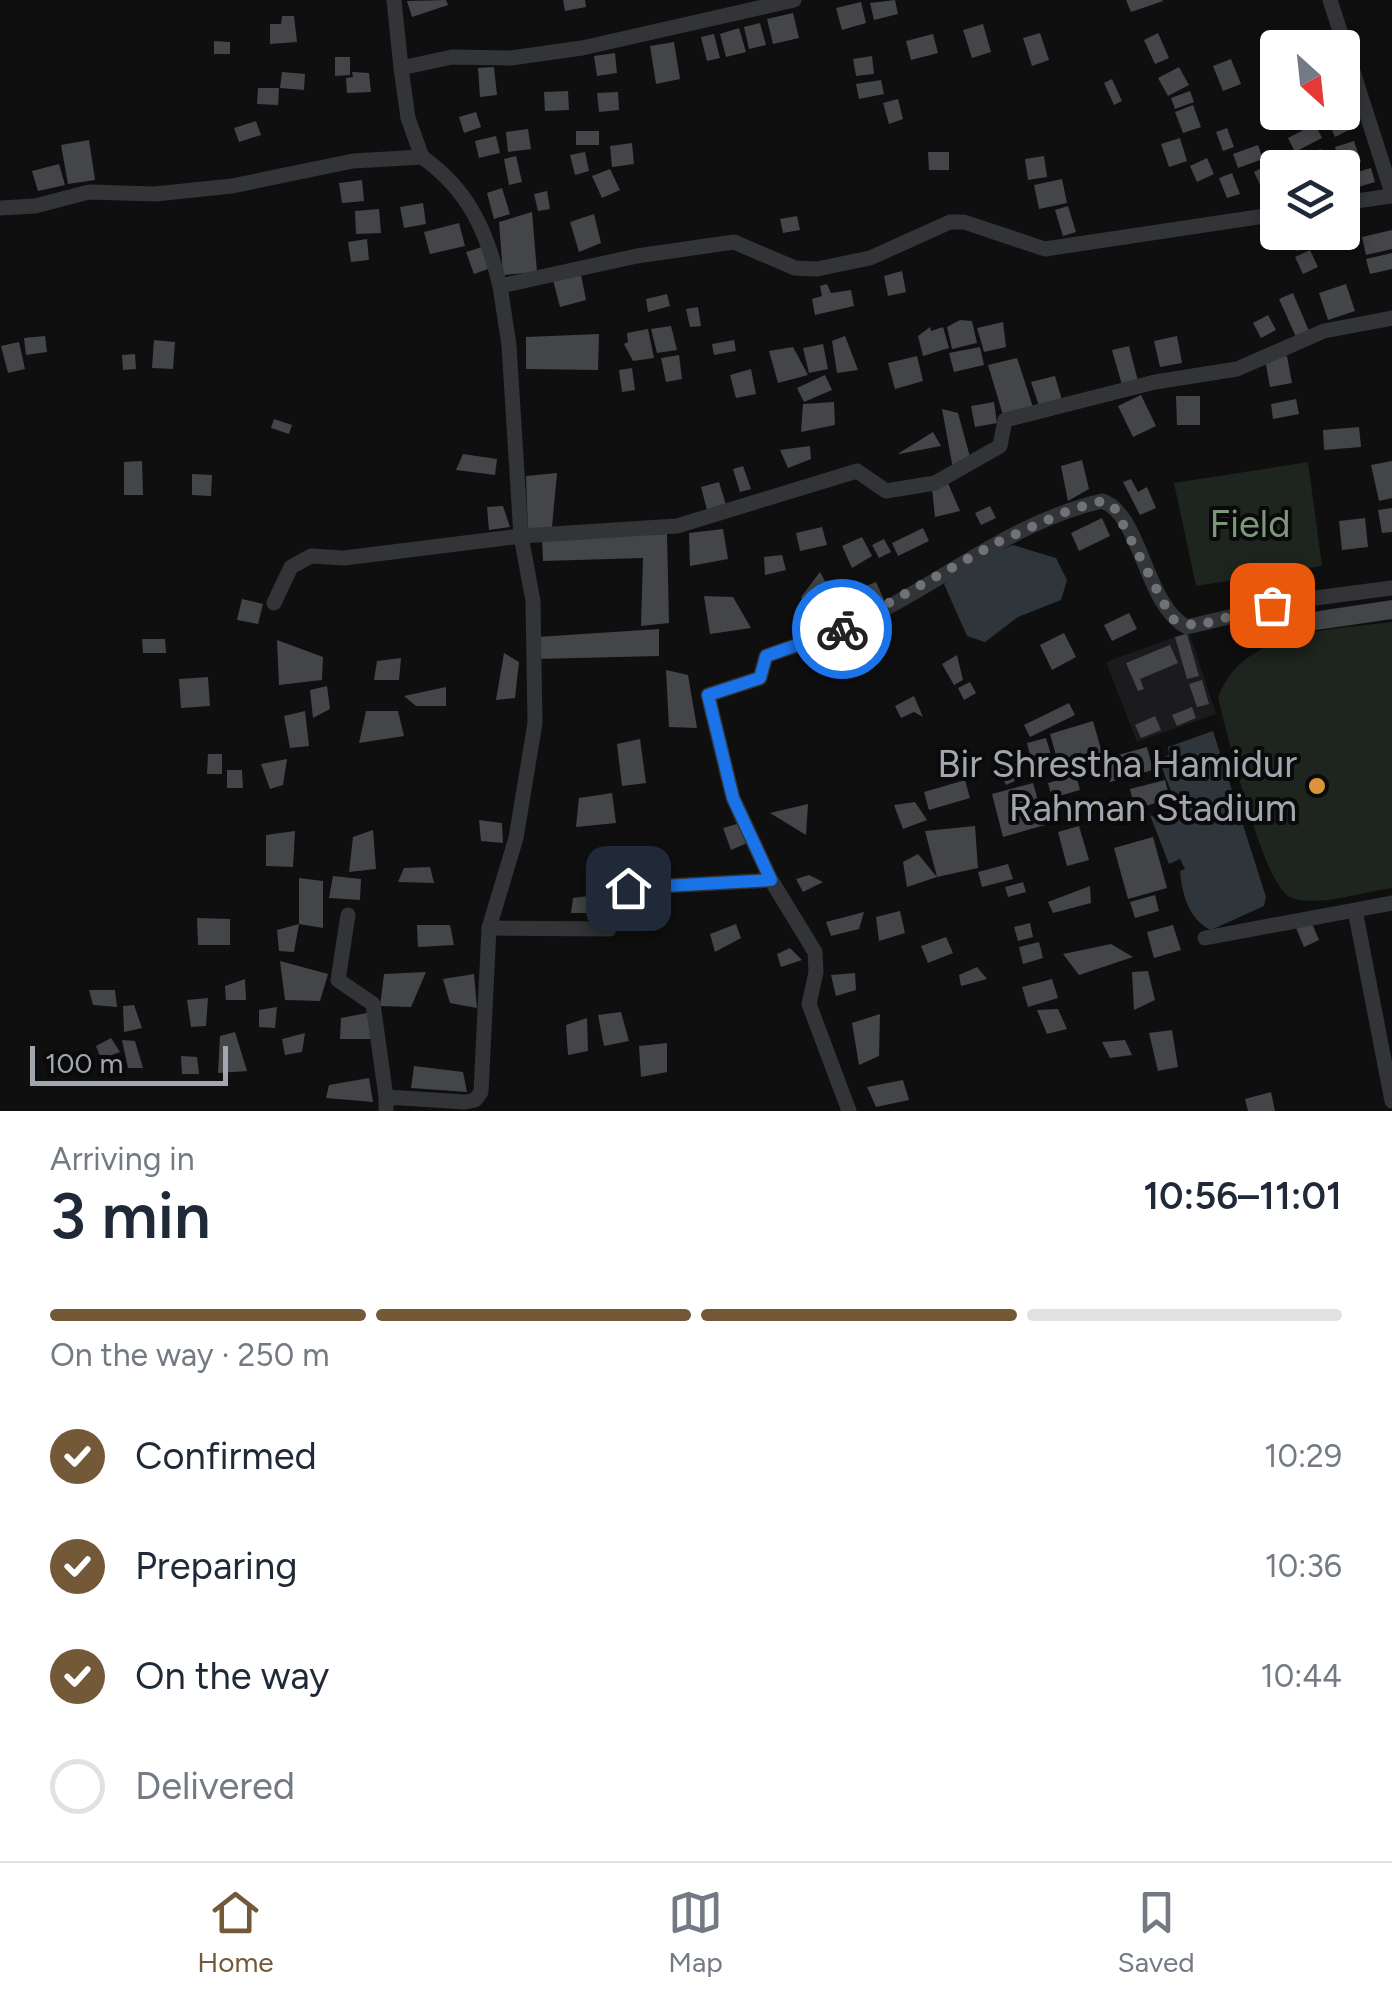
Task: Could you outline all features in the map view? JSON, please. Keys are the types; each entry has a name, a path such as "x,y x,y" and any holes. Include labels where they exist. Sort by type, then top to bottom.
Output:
{"street":[{"path":"348,916 337,974 343,986 373,1004 386,1104 475,1100 481,1092 489,928 516,838 535,722 532,601 520,536 509,345 500,286 489,244 473,208 422,157 408,118 394,0"},
{"path":"402,68 452,57 512,58 582,48 794,0"},
{"path":"1330,0 1392,194 1360,200"},
{"path":"0,208 34,206 89,192 155,194 232,186 353,162 422,157"},
{"path":"500,286 586,266 734,242 795,268 818,270 870,258 950,222 964,222 1045,249 1260,217"},
{"path":"274,604 291,567 311,556 344,558 520,536 677,526 857,471 886,491 935,483 1000,446 1005,420 1156,382 1237,369 1324,330 1392,318"},
{"path":"849,1111 808,1004 816,972 815,952 771,880 733,798 708,695 755,680 766,656 853,625 1036,524 1092,504 1111,504 1145,563 1160,603 1172,619 1186,626 1300,600 1392,588"},
{"path":"489,928 609,929 620,892 628,888 771,880"},
{"path":"1205,938 1392,903"},
{"path":"1355,910 1392,1100"}],"shaded area":[{"path":"1013,545 1056,558 1067,580 1061,600 1018,617 985,642 967,636 944,584 963,565"},
{"path":"1189,632 1216,714 1137,742 1106,662"},
{"path":"1213,731 1266,897 1264,906 1211,930 1197,920 1188,905 1180,871 1185,869 1180,859 1169,864 1150,815 1165,822 1168,813 1161,812 1162,805 1175,802 1159,760 1169,755 1168,747"}],"green space":[{"name":"Field","path":"1308,462 1322,566 1196,586 1174,483"},
{"name":"Bir Shrestha Hamidur Rahman Stadium","path":"1392,622 1392,888 1328,900 1292,898 1269,868 1258,840 1218,698 1230,675 1247,658 1268,646 1317,631"}],"building":[{"path":"446,0 448,5 412,17 407,1"},
{"path":"563,0 585,0 586,7 565,11"},
{"path":"895,0 898,14 874,20 870,3"},
{"path":"1126,0 1162,0 1163,1 1131,12"},
{"path":"861,2 866,23 842,30 836,8"},
{"path":"793,13 799,38 773,44 767,19"},
{"path":"282,16 294,16 297,42 270,44 270,24 281,24"},
{"path":"760,23 766,45 749,49 744,27"},
{"path":"983,24 991,52 972,58 963,30"},
{"path":"739,28 746,52 726,57 720,34"},
{"path":"1040,33 1049,60 1032,66 1023,38"},
{"path":"1158,33 1169,58 1155,64 1144,40"},
{"path":"714,34 720,58 707,61 701,37"},
{"path":"933,34 938,53 911,60 906,41"},
{"path":"214,41 230,42 230,54 214,54"},
{"path":"674,42 680,79 656,84 650,46"},
{"path":"615,53 617,73 597,76 594,56"},
{"path":"872,56 874,74 856,76 853,59"},
{"path":"335,57 350,57 350,75 335,76"},
{"path":"1231,59 1241,84 1223,91 1213,66"},
{"path":"494,67 497,95 480,97 478,68"},
{"path":"1179,67 1189,85 1168,96 1158,78"},
{"path":"282,72 305,74 304,90 280,88"},
{"path":"352,72 369,73 371,92 347,93 346,78 353,77"},
{"path":"1112,79 1122,101 1114,105 1104,83"},
{"path":"881,80 884,94 859,99 856,84"},
{"path":"258,88 279,88 278,105 257,104"},
{"path":"568,91 569,110 545,111 544,92"},
{"path":"1190,91 1194,102 1175,109 1171,98"},
{"path":"618,92 619,110 599,112 597,93"},
{"path":"898,99 903,119 889,124 883,103"},
{"path":"1193,105 1201,127 1183,133 1175,112"},
{"path":"476,112 481,127 464,133 459,117"},
{"path":"256,121 261,135 239,142 234,128"},
{"path":"1227,128 1234,147 1223,151 1216,132"},
{"path":"528,129 531,149 508,152 506,132"},
{"path":"1303,130 1318,130 1322,138 1294,150 1288,138"},
{"path":"576,131 599,131 599,145 576,145"},
{"path":"496,136 500,153 479,158 475,141"},
{"path":"1180,138 1187,161 1169,167 1161,144"},
{"path":"89,140 95,180 68,184 61,145"},
{"path":"1354,141 1357,150 1336,150 1335,147"},
{"path":"632,143 634,164 612,167 610,146"},
{"path":"1258,145 1260,160 1238,168 1233,154"},
{"path":"585,152 589,171 575,175 570,155"},
{"path":"928,152 949,152 949,170 929,170"},
{"path":"516,156 522,182 509,185 504,159"},
{"path":"1044,156 1047,177 1028,180 1025,159"},
{"path":"1207,158 1214,174 1197,182 1190,166"},
{"path":"59,164 65,185 38,191 32,171"},
{"path":"1371,168 1375,182 1360,186 1360,171"},
{"path":"610,169 620,190 602,198 592,176"},
{"path":"1232,173 1240,194 1227,198 1219,178"},
{"path":"1062,179 1067,203 1039,209 1034,185"},
{"path":"362,180 364,201 342,203 339,183"},
{"path":"502,188 510,214 494,219 487,193"},
{"path":"547,191 550,209 538,211 534,194"},
{"path":"423,203 426,224 404,228 400,207"},
{"path":"1068,206 1076,232 1063,236 1055,210"},
{"path":"379,209 381,233 356,234 355,211"},
{"path":"532,212 537,272 503,275 499,222"},
{"path":"594,214 601,243 579,252 570,222"},
{"path":"797,216 800,230 783,233 780,219"},
{"path":"459,223 465,246 430,254 424,232"},
{"path":"1392,230 1392,249 1366,255 1362,237"},
{"path":"367,239 369,260 351,262 348,242"},
{"path":"482,247 488,269 474,274 466,252"},
{"path":"1310,250 1318,267 1303,274 1295,257"},
{"path":"1392,253 1392,269 1370,274 1366,259"},
{"path":"580,270 586,300 560,307 552,276"},
{"path":"902,271 906,292 888,296 884,276"},
{"path":"827,284 831,293 851,290 854,306 815,315 812,299 822,296 820,286"},
{"path":"1346,284 1355,311 1328,320 1319,293"},
{"path":"1293,293 1309,331 1296,337 1279,299"},
{"path":"667,294 670,306 648,312 646,299"},
{"path":"698,307 701,326 690,327 686,309"},
{"path":"1268,315 1276,330 1261,338 1253,323"},
{"path":"960,320 972,321 977,343 952,349 947,327"},
{"path":"1003,322 1006,347 984,352 977,328"},
{"path":"671,326 677,350 657,353 651,329"},
{"path":"930,327 931,331 943,327 949,348 923,356 918,336"},
{"path":"648,329 654,358 633,361 624,344 628,342 627,333"},
{"path":"599,334 598,370 526,369 526,337"},
{"path":"45,336 47,352 26,355 24,338"},
{"path":"845,336 858,370 837,373 832,341"},
{"path":"1177,336 1182,363 1160,367 1154,341"},
{"path":"154,340 175,342 173,369 152,368"},
{"path":"734,340 736,351 714,355 712,344"},
{"path":"19,342 25,369 8,373 1,346"},
{"path":"823,344 828,369 809,373 803,348"},
{"path":"1129,346 1138,381 1122,385 1112,350"},
{"path":"793,347 808,375 778,383 769,351"},
{"path":"980,347 984,365 954,372 949,353"},
{"path":"135,354 136,369 123,370 122,355"},
{"path":"679,355 682,379 666,382 661,358"},
{"path":"917,356 923,381 895,389 888,363"},
{"path":"1287,356 1292,383 1270,387 1265,359"},
{"path":"1017,358 1033,407 1003,415 988,365"},
{"path":"632,368 635,390 622,392 619,370"},
{"path":"751,369 756,394 736,398 730,375"},
{"path":"825,375 832,390 804,402 797,388"},
{"path":"1055,376 1062,400 1039,406 1031,382"},
{"path":"1141,395 1156,426 1133,437 1118,406"},
{"path":"1176,396 1200,396 1200,425 1177,425"},
{"path":"1296,399 1299,414 1273,419 1271,404"},
{"path":"834,402 835,425 801,432 803,404"},
{"path":"994,402 997,423 975,427 971,406"},
{"path":"942,409 958,413 970,457 953,469"},
{"path":"274,419 292,425 289,434 271,428"},
{"path":"1359,427 1361,447 1324,450 1323,430"},
{"path":"933,432 941,446 899,454 899,453"},
{"path":"810,446 811,459 788,468 780,450"},
{"path":"463,454 497,459 495,475 456,470"},
{"path":"1082,460 1089,489 1068,501 1061,466"},
{"path":"142,461 143,495 124,495 124,462"},
{"path":"1392,461 1392,498 1379,501 1371,465"},
{"path":"743,466 751,489 740,492 733,469"},
{"path":"557,473 552,527 528,531 526,476"},
{"path":"192,474 212,475 211,496 192,495"},
{"path":"1131,479 1138,492 1147,487 1156,508 1140,515 1123,482"},
{"path":"947,481 960,511 935,517 932,488"},
{"path":"719,482 726,505 707,510 701,487"},
{"path":"503,506 510,527 489,530 487,507"},
{"path":"990,506 996,518 981,525 975,513"},
{"path":"1392,508 1392,532 1382,533 1378,510"},
{"path":"1102,518 1110,536 1079,551 1071,533"},
{"path":"1365,518 1368,547 1342,550 1339,521"},
{"path":"822,527 827,545 800,551 796,533"},
{"path":"923,528 929,541 898,556 892,543"},
{"path":"723,529 728,559 690,566 689,533"},
{"path":"667,534 669,623 641,626 643,558 543,561 542,538"},
{"path":"862,537 872,556 852,568 842,546"},
{"path":"884,539 891,552 879,558 872,545"},
{"path":"782,555 786,570 765,575 764,557"},
{"path":"820,572 845,617 813,633 801,597"},
{"path":"876,582 886,604 861,615 851,592"},
{"path":"704,596 733,597 751,628 710,634"},
{"path":"242,599 263,604 258,624 237,620"},
{"path":"1392,600 1392,619 1296,633 1292,615"},
{"path":"1129,613 1137,629 1112,641 1104,625"},
{"path":"659,629 659,656 537,659 537,637"},
{"path":"1064,633 1076,657 1052,670 1040,645"},
{"path":"1187,634 1199,676 1187,679 1175,637"},
{"path":"142,639 165,639 166,653 143,653"},
{"path":"277,640 323,657 322,680 279,685"},
{"path":"1170,645 1178,663 1140,679 1144,689 1138,691 1126,663"},
{"path":"504,653 519,662 515,698 496,700"},
{"path":"957,655 963,680 954,685 942,664"},
{"path":"401,658 399,680 374,680 377,661"},
{"path":"666,670 688,675 697,728 669,727"},
{"path":"208,677 210,706 181,708 179,679"},
{"path":"1202,680 1209,704 1197,707 1189,684"},
{"path":"970,682 976,693 964,700 958,688"},
{"path":"327,686 330,709 313,718 310,690"},
{"path":"446,687 446,706 416,706 404,696"},
{"path":"914,696 923,717 914,712 901,718 895,706"},
{"path":"1069,703 1075,715 1030,737 1024,725"},
{"path":"1192,707 1196,718 1177,726 1172,715"},
{"path":"305,711 309,746 290,748 284,716"},
{"path":"366,711 398,711 404,736 359,743"},
{"path":"1155,716 1161,730 1141,738 1135,725"},
{"path":"1093,721 1102,753 1059,766 1050,734"},
{"path":"1046,738 1052,758 1032,763 1027,743"},
{"path":"640,739 646,783 622,786 617,744"},
{"path":"1147,747 1153,770 1110,782 1104,759"},
{"path":"208,754 222,754 222,774 207,774"},
{"path":"287,759 283,785 270,789 261,764"},
{"path":"1008,763 1015,781 1006,785 998,767"},
{"path":"227,770 242,770 243,788 227,788"},
{"path":"1076,775 1080,790 1052,798 1048,783"},
{"path":"965,780 970,798 929,810 924,792"},
{"path":"1165,780 1170,799 1135,809 1130,789"},
{"path":"1033,783 1045,825 1003,837 992,794"},
{"path":"612,793 616,823 576,827 579,798"},
{"path":"1057,799 1060,811 1044,816 1041,803"},
{"path":"915,802 927,820 903,829 894,805"},
{"path":"808,804 806,835 770,813"},
{"path":"479,820 502,823 503,843 481,841"},
{"path":"737,824 747,843 731,850 723,828"},
{"path":"975,826 978,868 937,877 925,831"},
{"path":"1079,826 1089,860 1067,866 1058,832"},
{"path":"373,830 376,869 349,872 353,837"},
{"path":"295,831 293,867 266,866 266,835"},
{"path":"1153,837 1167,888 1128,899 1114,848"},
{"path":"918,854 937,877 907,887 903,862"},
{"path":"1008,864 1013,879 982,887 978,872"},
{"path":"430,867 434,883 398,882 404,868"},
{"path":"809,875 823,882 803,892 796,879"},
{"path":"333,876 361,879 360,900 329,898"},
{"path":"299,878 323,881 323,928 299,924"},
{"path":"1023,882 1026,892 1008,897 1005,887"},
{"path":"1090,886 1091,903 1053,913 1048,902"},
{"path":"596,895 602,913 571,913 573,898"},
{"path":"1155,895 1159,911 1135,918 1130,902"},
{"path":"900,911 905,933 879,941 876,917"},
{"path":"864,912 859,929 831,936 826,922"},
{"path":"197,918 230,919 230,945 198,945"},
{"path":"1311,921 1319,940 1304,947 1296,928"},
{"path":"1030,923 1033,937 1018,941 1014,927"},
{"path":"299,924 294,952 279,951 277,930"},
{"path":"736,924 741,938 715,952 710,934"},
{"path":"417,925 450,925 454,945 418,947"},
{"path":"1173,925 1181,950 1154,958 1147,932"},
{"path":"946,937 953,953 928,963 921,946"},
{"path":"1039,942 1043,958 1023,964 1019,947"},
{"path":"1111,944 1133,957 1079,975 1063,954"},
{"path":"790,948 802,960 781,967 777,954"},
{"path":"280,961 328,974 320,1001 285,1000"},
{"path":"977,967 987,979 961,986 959,975"},
{"path":"1148,971 1155,1000 1134,1010 1132,972"},
{"path":"426,972 411,1007 380,1006 384,974"},
{"path":"855,973 856,990 836,996 831,975"},
{"path":"474,974 477,1008 450,1003 443,979"},
{"path":"245,979 246,1000 226,1000 225,986"},
{"path":"1052,979 1058,998 1028,1007 1022,987"},
{"path":"89,990 115,990 117,1007 93,1005"},
{"path":"208,998 206,1026 191,1027 187,1000"},
{"path":"134,1005 142,1028 124,1032 123,1006"},
{"path":"277,1007 275,1028 259,1027 259,1010"},
{"path":"1058,1009 1067,1029 1047,1034 1037,1010"},
{"path":"372,1012 371,1039 340,1039 341,1018"},
{"path":"621,1012 629,1041 604,1046 598,1015"},
{"path":"880,1014 879,1056 859,1065 852,1023"},
{"path":"587,1018 588,1051 568,1055 566,1025"},
{"path":"1172,1030 1178,1067 1158,1071 1149,1033"},
{"path":"235,1032 247,1071 218,1073 220,1036"},
{"path":"305,1033 302,1052 285,1055 282,1039"},
{"path":"111,1038 120,1052 101,1059 96,1046"},
{"path":"122,1040 135,1041 143,1068 128,1068"},
{"path":"1125,1040 1132,1055 1110,1058 1102,1042"},
{"path":"667,1043 667,1072 641,1077 639,1046"},
{"path":"181,1056 197,1057 199,1074 182,1074"},
{"path":"414,1066 463,1072 467,1092 411,1088"},
{"path":"369,1078 373,1102 326,1098 329,1085"},
{"path":"903,1080 909,1100 876,1107 867,1087"},
{"path":"1271,1092 1275,1111 1248,1111 1245,1099"}],"way so far":[{"path":"842,629 998,542 1070,510 1102,501 1114,507 1145,563 1160,603 1172,619 1196,626 1272,605"}],"place":[{"name":"Bir Shrestha Hamidur Rahman Stadium","path":"1317,786"}],"route":[{"path":"628,888 771,880 733,798 708,695 760,678 762,658 766,656 842,629"}]}
